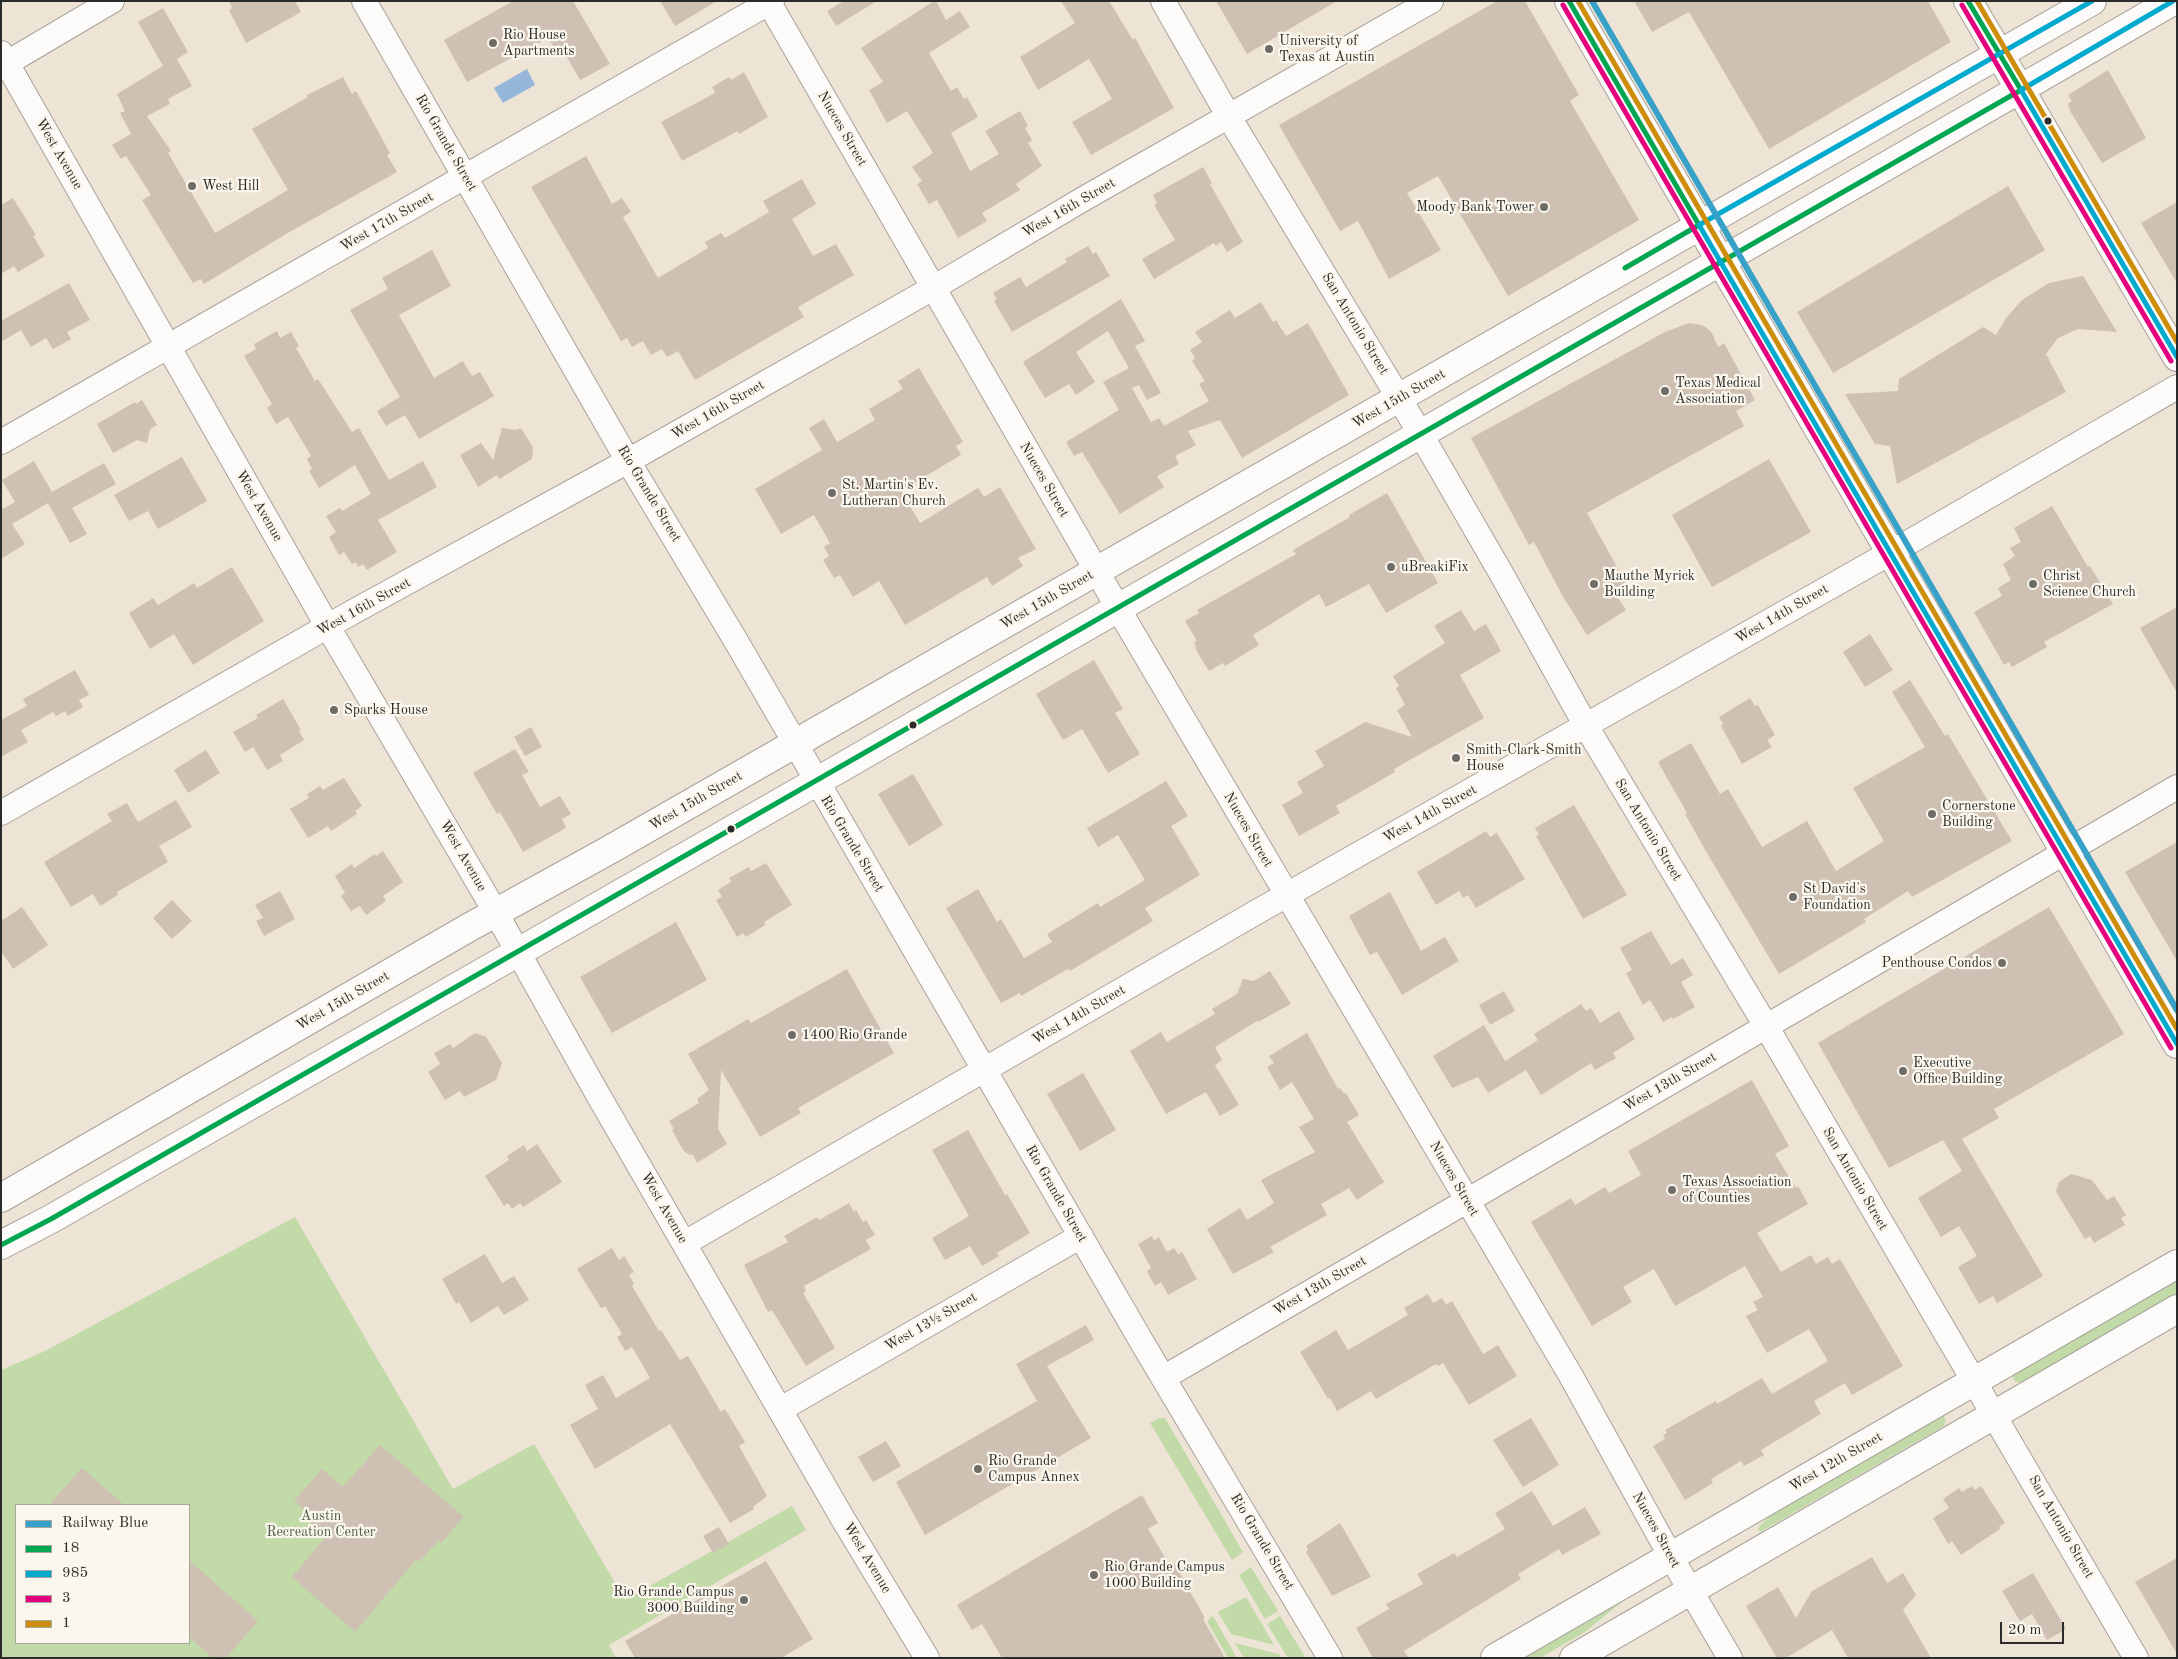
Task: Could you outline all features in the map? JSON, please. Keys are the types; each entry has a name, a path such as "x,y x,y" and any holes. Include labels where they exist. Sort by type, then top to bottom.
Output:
{"main road":[{"path":"1569,1 2177,1044"},
{"path":"1968,1 2177,357"},
{"name":"West 15th Street","path":"1,1198 496,913 1400,399 1699,225 2092,1"},
{"path":"1,1245 52,1219 816,782 2173,1"},
{"path":"1,1254 52,1219"},
{"name":"West 12th Street","path":"1495,1658 1976,1382 2177,1264"},
{"path":"1574,1658 2177,1309"}],"street":[{"path":"4,58 112,1"},
{"name":"Rio Grande Street","path":"364,1 628,461 795,744 1163,1378 1330,1658"},
{"name":"San Antonio Street","path":"1163,1 1229,117 1420,433 1586,726 1995,1414 2136,1658"},
{"name":"West 16th Street","path":"1,813 328,627 628,461 933,288 1085,198 1431,1"},
{"name":"West 17th Street","path":"1,442 169,348 770,2"},
{"name":"Nueces Street","path":"770,2 1097,571 1570,1376 1730,1658"},
{"name":"West Avenue","path":"4,58 328,627 496,913 593,1086 847,1526 927,1658"},
{"name":"West 14th Street","path":"685,1243 1286,895 1890,553 2177,387"},
{"name":"West 13th Street","path":"1163,1378 2177,787"},
{"name":"West 13½ Street","path":"781,1409 1081,1236"}],"green space":[{"name":"Austin Recreation Center","path":"295,1217 453,1489 534,1444 625,1600 792,1506 806,1530 609,1645 616,1658 1,1658 1,1370 45,1351"},
{"path":"2177,1277 2177,1293 2022,1382 2016,1382 2013,1379 2012,1374"},
{"path":"1942,1414 1946,1420 1944,1426 1760,1532 1758,1528 1776,1509"},
{"path":"1159,1418 1165,1418 1243,1552 1232,1560 1150,1423"},
{"path":"1251,1567 1278,1611 1265,1619 1239,1575"},
{"path":"1621,1596 1624,1600 1585,1632 1540,1658 1515,1658"},
{"path":"1246,1597 1274,1645 1231,1634 1218,1612"},
{"path":"1213,1616 1237,1658 1228,1658 1207,1621"},
{"path":"1280,1616 1306,1658 1288,1658 1267,1624"},
{"path":"1235,1643 1279,1654 1281,1658 1244,1658"}],"water":[{"path":"527,69 535,85 503,103 494,88"}],"building":[{"path":"229,1 295,1 301,12 246,43 229,10 232,8"},
{"name":"Rio House Apartments","path":"513,1 573,1 610,64 580,80 560,45 554,48 548,38 467,82 444,40"},
{"path":"660,1 717,1 675,26"},
{"path":"844,1 877,1 836,26 827,11"},
{"path":"936,1 946,20 960,11 970,27 929,53 951,91 957,87 964,99 967,97 978,117 951,133 970,171 999,154 985,131 1020,111 1028,126 1025,128 1032,140 1028,143 1042,166 1016,184 1020,190 982,213 987,221 958,238 937,200 929,204 917,184 922,181 912,167 933,153 907,111 887,123 869,90 883,82 861,48"},
{"path":"1061,1 1109,1 1133,40 1135,38 1174,108 1091,155 1072,122 1112,99 1089,59 1038,90 1020,57 1075,23"},
{"path":"1216,1 1337,1 1247,54"},
{"path":"1497,1 1525,1 1579,95 1570,101 1639,220 1508,296 1438,176 1407,193 1441,250 1389,279 1358,221 1340,231 1279,125"},
{"path":"1634,1 1928,1 1951,42 1769,149 1689,12 1652,32"},
{"path":"163,8 188,52 177,59 192,86 168,99 170,104 147,116 171,151 168,153 215,233 288,190 252,129 308,97 307,95 343,77 352,94 356,91 390,153 387,155 397,172 286,234 204,284 201,279 193,283 142,200 151,195 126,156 121,159 112,145 131,134 120,113 125,111 117,94 163,66 138,22"},
{"path":"2108,70 2146,138 2102,163 2070,111 2068,104 2072,101 2068,95"},
{"path":"744,72 768,117 739,134 738,131 682,161 661,122 715,93 712,87 729,77 731,80"},
{"path":"586,156 612,204 622,198 631,212 623,217 658,278 708,248 705,242 721,233 725,238 769,212 763,201 802,179 816,204 792,219 813,256 836,244 854,275 798,307 804,317 695,380 678,351 667,357 662,349 651,355 643,341 632,347 627,338 621,341 531,187"},
{"path":"1203,167 1212,183 1210,184 1243,242 1227,252 1221,242 1216,246 1214,243 1154,279 1142,259 1175,240 1154,205 1157,203 1153,195"},
{"path":"2008,186 2045,250 1833,373 1797,312"},
{"path":"13,198 36,235 33,236 45,256 18,272 14,266 1,274 1,205"},
{"path":"2177,202 2177,283 2141,223"},
{"path":"1088,246 1093,254 1096,252 1110,276 1012,332 994,301 997,299 993,293 1020,277 1026,287 1067,262 1065,259"},
{"path":"432,250 451,286 399,315 434,378 463,361 472,376 480,372 494,396 419,439 405,415 386,426 377,411 400,397 350,310 388,289 382,278"},
{"path":"2083,276 2117,332 2078,329 2058,338 2046,354 2066,392 1897,484 1890,446 1875,444 1845,394 1898,391 1899,379 1983,327 1996,335 2006,318 2022,300 2049,283"},
{"path":"69,283 90,320 67,332 71,339 53,349 46,338 31,347 21,330 1,342 1,321"},
{"path":"1121,299 1145,341 1135,346 1161,393 1147,400 1139,385 1132,388 1151,422 1159,418 1164,426 1209,401 1199,384 1205,381 1192,361 1195,358 1190,350 1202,342 1195,332 1230,310 1235,318 1261,302 1273,322 1276,320 1286,336 1308,323 1349,395 1242,458 1220,420 1188,431 1196,445 1175,456 1179,464 1157,476 1164,487 1120,514 1082,452 1074,456 1066,442 1119,410 1103,382 1129,368 1108,331 1076,352 1095,382 1076,395 1069,384 1045,398 1023,362"},
{"path":"1689,323 1707,328 1712,333 1718,347 1724,343 1755,400 1736,411 1744,426 1587,513 1627,585 1615,593 1626,610 1587,635 1562,595 1534,542 1529,545 1471,438 1665,332"},
{"path":"277,331 280,338 291,332 299,346 296,348 315,381 318,379 352,432 359,428 389,480 423,461 437,487 378,520 397,552 367,570 363,564 358,567 356,562 352,564 344,552 339,555 329,537 336,532 326,516 340,508 342,511 371,494 355,465 319,488 309,471 312,469 307,459 311,456 288,417 276,424 267,408 272,404 244,356 256,349 254,344"},
{"name":"St. Martin's Ev. Lutheran Church","path":"919,368 963,442 956,446 961,455 901,491 920,523 978,488 984,497 1000,487 1036,549 1018,558 1023,566 992,586 987,577 905,625 879,581 853,597 840,575 834,578 823,560 829,556 824,547 830,543 814,515 781,534 755,489 822,450 809,428 824,419 837,442 875,420 869,409 903,389 898,381"},
{"path":"142,400 157,425 150,429 147,443 137,440 113,453 97,424 135,402 136,404"},
{"path":"502,428 516,430 521,428 533,447 532,459 499,479 497,475 478,487 460,455 481,443 493,460"},
{"path":"182,457 207,501 158,529 148,511 129,521 114,495"},
{"path":"1769,459 1811,532 1712,587 1672,515"},
{"path":"34,461 52,492 104,463 116,484 72,508 87,534 70,543 48,503 12,524 25,544 1,559 1,506 3,509 15,502 2,480"},
{"path":"1387,493 1438,583 1386,613 1369,584 1326,607 1319,594 1253,635 1259,645 1225,666 1223,663 1209,671 1197,652 1194,642 1197,641 1185,621 1199,613 1197,610 1296,554 1293,550"},
{"name":"Christ Science Church","path":"2052,506 2088,567 2090,566 2113,604 2044,642 2047,647 2012,667 2009,662 2004,665 1974,612 2002,596 1998,588 2011,580 2003,564 2015,556 2010,548 2021,542 2014,528"},
{"path":"232,567 264,621 193,665 174,634 150,649 129,613 153,598 158,605 194,583 197,588"},
{"path":"2177,607 2177,693 2140,628"},
{"path":"1461,610 1474,631 1486,624 1501,651 1460,675 1484,718 1394,769 1395,772 1336,806 1340,813 1299,836 1282,805 1303,793 1297,782 1324,766 1315,751 1365,722 1412,737 1397,710 1405,705 1396,688 1399,686 1393,676 1445,643 1434,626"},
{"path":"1870,634 1893,670 1865,687 1843,652"},
{"path":"1094,660 1123,709 1115,713 1140,754 1108,773 1082,729 1063,740 1036,694"},
{"path":"75,670 89,695 79,700 83,707 68,716 65,711 56,716 53,712 21,730 28,742 1,757 1,720 27,706 23,699"},
{"path":"1910,680 1945,736 1948,734 2012,841 1912,897 1908,891 1864,919 1866,922 1779,974 1704,848 1685,814 1687,813 1658,762 1691,743 1720,794 1728,789 1762,847 1807,821 1836,871 1884,841 1853,788 1925,747 1892,692"},
{"path":"1750,698 1755,706 1758,705 1775,735 1767,740 1772,747 1742,764 1721,726 1723,724 1719,717"},
{"path":"283,699 301,730 299,731 304,740 280,755 283,761 267,770 253,747 245,752 233,732 258,718 256,715"},
{"path":"531,727 542,747 525,756 514,737"},
{"path":"515,749 529,772 522,775 540,807 560,796 571,814 562,819 566,828 523,852 500,812 497,814 473,773"},
{"path":"206,750 220,773 188,793 174,770"},
{"path":"913,774 943,825 909,846 878,794"},
{"path":"344,778 362,806 355,811 357,814 331,831 328,826 308,838 290,809 309,798 307,794 320,786 323,790"},
{"path":"1166,781 1188,816 1171,826 1200,875 1145,908 1153,921 1070,971 1068,969 1021,996 1020,993 1001,1003 946,908 978,889 997,922 1001,919 1024,958 1052,942 1047,934 1098,903 1100,907 1145,880 1118,835 1098,847 1087,828"},
{"path":"176,800 192,827 159,846 168,862 117,892 118,895 100,906 93,894 71,907 44,862 112,821 107,814 127,803 138,822"},
{"path":"1574,805 1627,895 1583,919 1536,836 1539,835 1535,828"},
{"path":"1486,831 1490,837 1497,833 1525,879 1476,908 1468,895 1463,898 1459,891 1436,905 1417,872"},
{"path":"2177,842 2177,961 2125,872"},
{"path":"383,851 403,882 383,896 386,901 366,915 360,906 351,911 341,896 345,893 335,876 352,864 354,868"},
{"path":"766,863 792,905 764,922 765,925 746,937 743,933 737,937 716,900 722,897 718,890 731,882 729,878 749,867 751,871"},
{"path":"280,891 295,919 264,936 256,921 263,918 255,905"},
{"path":"1390,892 1421,951 1445,937 1459,961 1402,995 1377,952 1370,955 1349,916"},
{"path":"172,900 192,921 172,939 153,918"},
{"path":"22,907 48,945 13,969 1,951 1,921"},
{"path":"2049,907 2124,1034 1994,1109 1999,1118 1962,1139 2043,1276 1997,1303 1993,1296 1979,1304 1958,1267 1977,1256 1959,1226 1941,1237 1918,1198 1962,1171 1943,1140 1889,1168 1818,1043"},
{"path":"676,922 707,980 612,1033 580,977"},
{"path":"1651,931 1671,965 1683,958 1693,975 1681,982 1695,1007 1673,1019 1672,1017 1663,1022 1650,1000 1643,1005 1626,973 1632,970 1620,948"},
{"path":"847,969 894,1053 798,1108 801,1113 760,1137 721,1070 718,1129 727,1144 697,1163 693,1155 683,1150 669,1121 699,1103 697,1099 709,1090 688,1054 748,1019 751,1023"},
{"path":"1270,971 1291,1004 1257,1021 1215,1047 1222,1060 1215,1065 1239,1105 1220,1116 1206,1092 1166,1114 1130,1051 1161,1032 1167,1042 1215,1014 1212,1009 1237,994 1243,979 1254,981"},
{"path":"1504,991 1515,1011 1490,1025 1479,1005"},
{"path":"1581,1004 1586,1011 1591,1008 1600,1023 1619,1011 1635,1039 1613,1053 1616,1058 1595,1070 1591,1063 1541,1095 1526,1070 1488,1093 1478,1077 1452,1088 1433,1056 1484,1025 1505,1061 1538,1040 1534,1034"},
{"path":"475,1033 486,1037 502,1063 496,1080 464,1097 460,1091 445,1100 428,1072 440,1064 434,1053 450,1044 453,1048"},
{"path":"1307,1033 1338,1089 1340,1088 1344,1094 1346,1093 1359,1115 1347,1122 1384,1182 1357,1200 1349,1188 1321,1204 1327,1215 1270,1247 1274,1252 1233,1274 1207,1229 1240,1208 1247,1220 1274,1203 1261,1180 1315,1152 1299,1127 1314,1119 1292,1082 1280,1090 1267,1067 1274,1063 1269,1056"},
{"path":"1083,1073 1116,1130 1080,1151 1047,1094"},
{"path":"1752,1080 1789,1146 1775,1154 1796,1188 1798,1186 1808,1204 1757,1233 1781,1272 1811,1255 1816,1264 1828,1257 1832,1264 1840,1259 1903,1366 1852,1395 1845,1383 1814,1401 1821,1414 1761,1450 1764,1455 1744,1466 1741,1461 1711,1479 1713,1483 1685,1500 1653,1446 1665,1439 1663,1435 1667,1433 1665,1430 1716,1401 1717,1404 1762,1378 1772,1394 1828,1361 1809,1329 1767,1353 1746,1316 1758,1310 1753,1302 1763,1297 1745,1266 1675,1306 1654,1269 1623,1287 1632,1302 1592,1326 1531,1222 1571,1198 1575,1205 1605,1187 1609,1193 1641,1175 1628,1151"},
{"path":"968,1130 1005,1195 1007,1194 1030,1233 997,1253 999,1256 982,1266 970,1246 945,1260 932,1238 969,1216 932,1150"},
{"path":"537,1144 562,1182 523,1207 520,1203 512,1209 508,1203 504,1206 485,1176 509,1160 507,1156 524,1145 527,1151"},
{"path":"2071,1174 2092,1180 2107,1200 2114,1196 2126,1215 2121,1218 2125,1225 2094,1243 2090,1236 2085,1239 2056,1192 2059,1182"},
{"path":"849,1203 863,1222 866,1220 875,1235 866,1240 871,1249 804,1286 806,1291 803,1293 835,1348 806,1366 772,1310 768,1312 744,1265 788,1242 784,1236 817,1217 819,1220"},
{"path":"1152,1236 1154,1241 1159,1237 1167,1252 1174,1248 1178,1254 1182,1252 1197,1279 1168,1295 1161,1282 1155,1286 1147,1271 1151,1268 1138,1244"},
{"path":"612,1248 619,1260 624,1256 634,1272 629,1275 634,1284 632,1286 659,1331 661,1330 680,1360 688,1356 721,1412 725,1409 745,1442 739,1446 767,1496 753,1507 754,1509 730,1523 670,1424 595,1469 570,1425 598,1409 585,1385 603,1375 616,1398 650,1378 632,1347 625,1351 617,1337 622,1334 605,1306 601,1308 577,1269"},
{"path":"485,1254 502,1283 514,1276 529,1300 504,1315 498,1306 471,1323 459,1302 456,1304 442,1279"},
{"path":"1428,1294 1433,1303 1442,1298 1446,1305 1452,1301 1483,1354 1498,1345 1517,1376 1469,1405 1443,1363 1438,1366 1436,1364 1376,1399 1371,1391 1337,1411 1300,1352 1336,1330 1348,1350 1408,1315 1404,1308"},
{"name":"Rio Grande Campus Annex","path":"1086,1325 1094,1340 1047,1366 1091,1438 925,1535 896,1482 1037,1401 1016,1364"},
{"path":"1531,1418 1559,1465 1523,1487 1493,1440"},
{"path":"886,1441 901,1466 873,1482 858,1457"},
{"name":"Austin Recreation Center","path":"380,1445 464,1517 441,1543 438,1541 419,1562 416,1560 355,1632 292,1577 325,1538 309,1525 315,1519 294,1501 322,1469 343,1487"},
{"path":"82,1468 123,1504 50,1504"},
{"path":"1972,1486 1975,1490 1981,1486 2005,1523 1999,1527 2000,1529 1961,1555 1952,1541 1948,1544 1933,1518 1949,1508 1943,1499 1959,1488 1962,1492"},
{"path":"1532,1491 1553,1526 1585,1507 1601,1534 1562,1555 1559,1549 1518,1574 1521,1579 1404,1651 1409,1658 1373,1658 1356,1628 1389,1609 1386,1604 1423,1584 1417,1574 1454,1553 1457,1557 1505,1529 1495,1513"},
{"name":"Rio Grande Campus 1000 Building","path":"1142,1495 1158,1523 1148,1529 1170,1566 1174,1563 1225,1658 1002,1658 982,1624 972,1630 957,1605"},
{"path":"1340,1523 1371,1577 1332,1596 1306,1552 1308,1550 1306,1546"},
{"path":"719,1527 729,1544 713,1553 703,1536"},
{"path":"1872,1557 1887,1583 1903,1573 1916,1595 1903,1610 1931,1658 1848,1658 1832,1630 1786,1658 1777,1658 1746,1606 1778,1587 1796,1618 1812,1591"},
{"path":"2177,1558 2177,1654 2135,1582"},
{"path":"190,1561 258,1621 226,1658 213,1658 190,1638"},
{"name":"Rio Grande Campus 3000 Building","path":"766,1561 813,1639 781,1658 635,1658 625,1641"},
{"path":"2033,1573 2066,1629 2047,1640 2032,1614 2020,1621 2002,1591"}],"rail line":[{"name":"Blue","path":"1592,1 2177,1010"}],"transit line":[{"name":"18","path":"1569,1 1699,225 1625,268"},
{"name":"1","path":"1578,1 2177,1029"},
{"name":"18","path":"1,1245 51,1219 2021,90 1968,1"},
{"name":"1","path":"1977,1 2177,342"},
{"name":"985","path":"2092,1 1699,225 2177,1044"},
{"name":"985","path":"2173,1 2021,90 2177,357"},
{"name":"3","path":"1563,5 2171,1048"},
{"name":"3","path":"1962,5 2171,361"}],"place":[{"name":"Rio House Apartments","path":"493,43"},
{"name":"University of Texas at Austin","path":"1269,49"},
{"name":"West Hill","path":"192,186"},
{"name":"Moody Bank Tower","path":"1544,207"},
{"name":"Texas Medical Association","path":"1665,391"},
{"name":"St. Martin's Ev. Lutheran Church","path":"832,493"},
{"name":"uBreakiFix","path":"1391,567"},
{"name":"Mauthe Myrick Building","path":"1594,584"},
{"name":"Christ Science Church","path":"2033,584"},
{"name":"Sparks House","path":"334,710"},
{"name":"Smith-Clark-Smith House","path":"1456,758"},
{"name":"Cornerstone Building","path":"1932,814"},
{"name":"St David's Foundation","path":"1793,897"},
{"name":"Penthouse Condos","path":"2002,963"},
{"name":"1400 Rio Grande","path":"792,1035"},
{"name":"Executive Office Building","path":"1903,1071"},
{"name":"Texas Association of Counties","path":"1672,1190"},
{"name":"Rio Grande Campus Annex","path":"978,1469"},
{"name":"Rio Grande Campus 1000 Building","path":"1094,1575"},
{"name":"Rio Grande Campus 3000 Building","path":"744,1600"}]}
